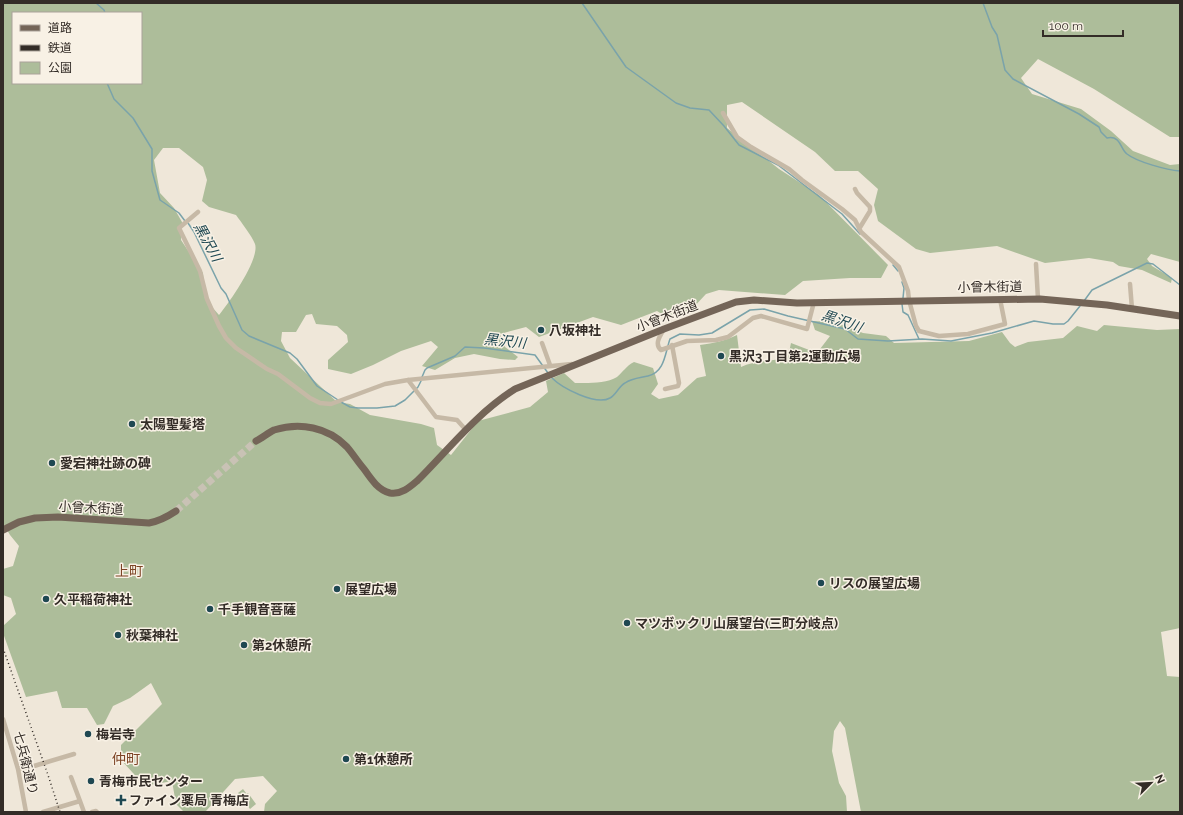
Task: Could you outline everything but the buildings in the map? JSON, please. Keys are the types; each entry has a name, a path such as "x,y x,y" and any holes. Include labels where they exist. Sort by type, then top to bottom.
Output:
{"main road":[{"name":"小曾木街道","path":"256,441 273,431 288,427 304,426 326,432 346,447 377,486 391,493 400,492 417,481 482,413 515,389 664,329 736,302 754,300 814,302 1038,299 1083,303 1180,316"},
{"name":"小曾木街道","path":"3,530 19,522 35,518 149,523 157,522 176,511"}],"street":[{"path":"723,113 737,137 789,169 842,209 855,220 861,232 899,267 908,291 905,301 919,330 938,336 968,334 1006,324 1000,299"},
{"path":"855,189 857,194 870,207 870,211 859,229"},
{"path":"198,212 179,228 200,271 207,299 226,338 236,348 267,369 278,374 310,398 320,403 331,404 385,384 421,378 540,366 577,364"},
{"path":"1036,264 1038,299"},
{"path":"1130,284 1132,309"},
{"path":"664,329 657,343 658,348 661,350 687,341 722,339 733,334 754,318 762,316 807,329 814,302"},
{"path":"542,343 548,366"},
{"path":"666,389 678,386 679,383 671,346"},
{"path":"408,380 436,416 457,420 466,430"},
{"name":"七兵衛通り","path":"3,720 18,769 26,812"},
{"path":"18,769 74,754"},
{"path":"71,777 84,812"},
{"path":"43,812 80,801"},
{"path":"92,812 97,812"}],"green space":[{"path":"3,3 1180,3 1180,137 1170,137 1094,89 1038,59 1021,78 1032,94 1081,109 1111,131 1133,151 1170,165 1180,164 1180,262 1151,254 1147,259 1152,266 1172,278 1171,283 1142,270 1119,266 1113,262 1089,258 1045,263 997,246 930,253 916,249 878,221 874,205 878,189 858,171 835,171 815,152 742,102 727,105 727,128 779,169 819,195 888,265 881,278 803,281 785,295 719,290 706,294 691,310 665,316 657,311 621,325 593,317 539,337 526,327 500,334 505,347 518,357 515,360 474,354 455,358 435,370 422,366 438,347 431,341 401,351 351,374 328,369 328,360 348,342 347,335 337,326 316,324 312,314 306,315 296,332 282,332 281,341 290,358 337,402 350,404 370,415 421,424 434,428 437,445 451,455 478,421 530,407 548,392 546,381 564,373 575,383 602,382 617,377 634,362 653,368 658,384 651,394 659,399 678,395 697,378 706,376 700,345 719,342 737,335 741,367 752,363 788,357 791,343 817,353 830,336 815,330 812,321 836,322 863,333 886,336 894,343 969,341 1002,332 1015,347 1028,342 1063,338 1077,326 1097,331 1104,325 1157,330 1180,329 1180,628 1161,632 1167,676 1180,677 1180,812 861,812 845,728 840,721 834,731 832,751 839,783 846,796 847,812 264,812 265,804 277,791 263,776 235,779 206,811 184,812 176,804 172,781 145,786 121,760 121,745 162,704 151,683 130,698 113,706 104,724 97,725 87,708 62,708 57,691 26,697 3,633 3,626 16,614 11,598 3,595 3,569 13,566 19,546 3,523","holes":["163,148 179,148 203,167 207,180 202,201 209,207 236,215 255,244 253,260 243,281 219,315 205,299 203,273 181,240 182,222 174,208 160,193 154,160"]},
{"path":"243,789 246,793 243,796 248,793 256,804 250,809 238,793"}],"waterway":[{"name":"黒沢川","path":"96,3 105,12"},
{"path":"582,3 626,67 676,103 690,108 709,110 739,145 778,165 842,214 860,234"},
{"path":"983,3 992,27 997,35 1005,70 1013,79 1079,114 1099,127 1101,132 1107,138 1118,140 1125,152 1132,157 1152,165 1180,171"},
{"name":"黒沢川","path":"107,84 114,99 133,118 152,149 152,171 160,200 179,213 185,221"},
{"name":"黒沢川","path":"188,223 194,232 221,288 226,294 242,330 249,336 290,353 297,359 317,386 338,400"},
{"name":"黒沢川","path":"1084,301 1092,290 1147,263 1153,264 1180,285"},
{"path":"893,265 898,271"},
{"path":"902,282 904,288 903,298"},
{"path":"902,304 903,312 908,315 919,339"},
{"name":"黒沢川","path":"552,378 571,391 588,398 596,400 610,398 623,384 628,381 654,374 664,361 670,339 680,334 699,335 712,333 750,310 764,309 845,329 858,339 888,341 922,339 951,341 992,333 1034,321 1064,324 1080,306"},
{"name":"黒沢川","path":"422,377 427,368 455,356 465,347 535,355 548,373"},
{"name":"黒沢川","path":"341,402 350,407 358,408 395,406 405,400 418,387 421,381"}],"tunnel":[{"path":"176,511 256,441"}],"railway":[{"path":"3,648 60,812"}],"place":[{"name":"八坂神社","path":"541,330"},
{"name":"黒沢3丁目第2運動広場","path":"721,356"},
{"name":"太陽聖髪塔","path":"132,424"},
{"name":"愛宕神社跡の碑","path":"52,463"},
{"name":"リスの展望広場","path":"821,583"},
{"name":"展望広場","path":"337,589"},
{"name":"久平稲荷神社","path":"46,599"},
{"name":"千手観音菩薩","path":"210,609"},
{"name":"マツボックリ山展望台(三町分岐点)","path":"627,623"},
{"name":"秋葉神社","path":"118,635"},
{"name":"第2休憩所","path":"244,645"},
{"name":"梅岩寺","path":"88,734"},
{"name":"第1休憩所","path":"346,759"},
{"name":"青梅市民センター","path":"91,781"},
{"name":"ファイン薬局 青梅店","path":"121,800"}],"district":[{"name":"上町","path":"129,571"},
{"name":"仲町","path":"126,759"}]}
